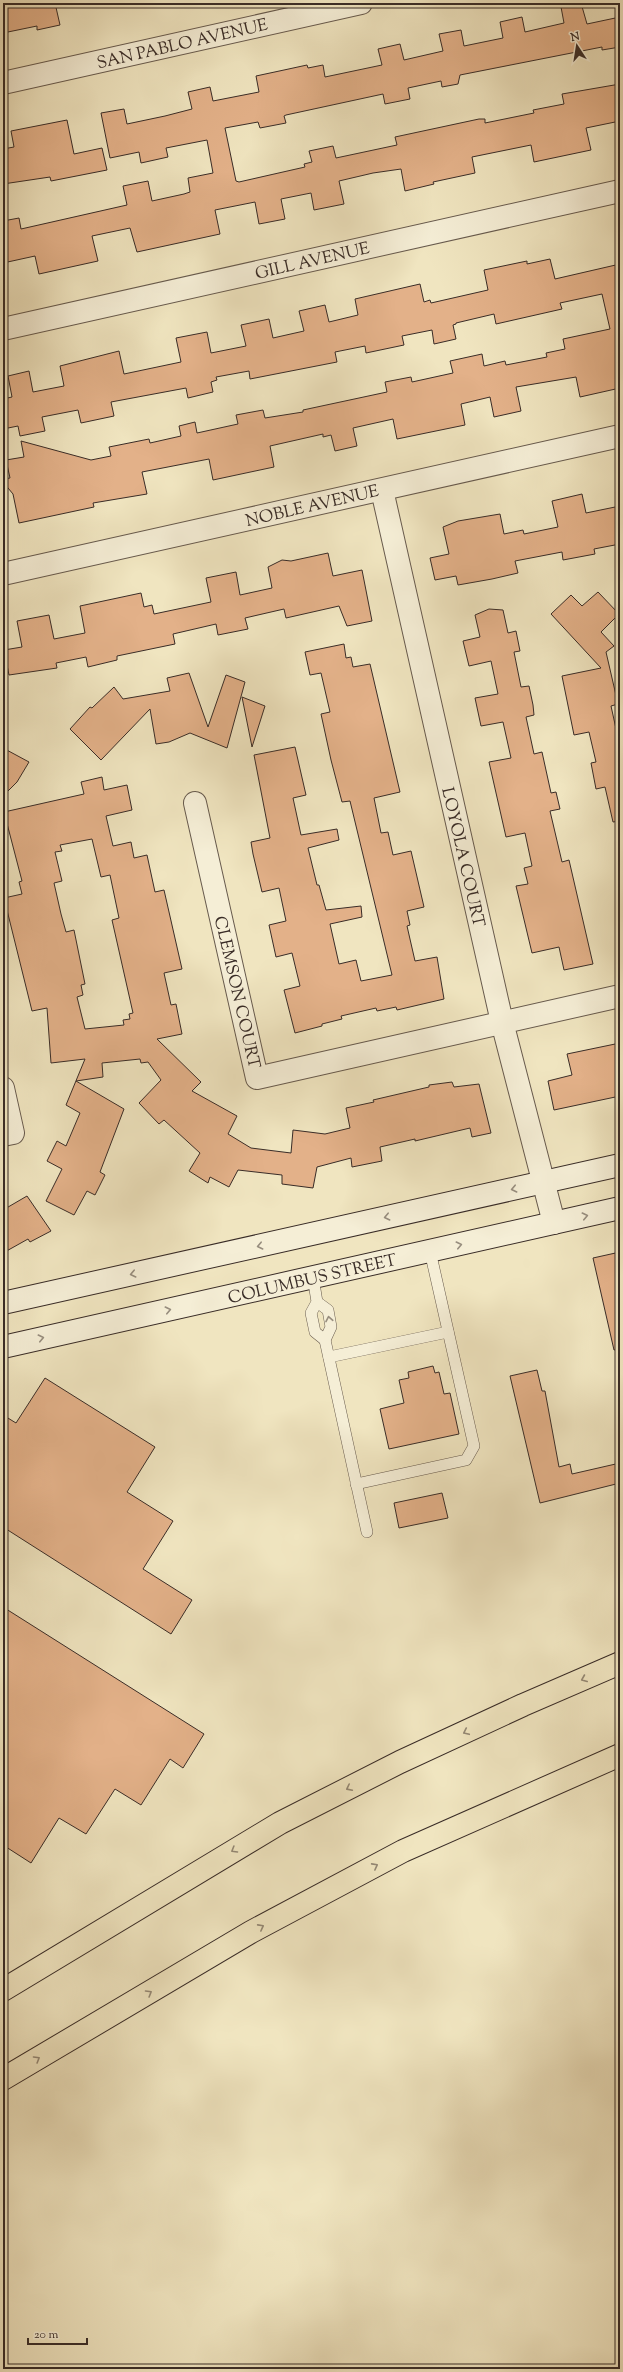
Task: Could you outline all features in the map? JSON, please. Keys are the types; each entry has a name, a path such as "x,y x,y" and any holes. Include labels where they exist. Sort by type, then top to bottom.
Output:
{"highway":[{"path":"3,1990 280,1823 400,1762 523,1705 620,1663"},
{"path":"3,2078 251,1932 403,1851 620,1756"}],"street":[{"name":"SAN PABLO AVENUE","path":"3,83 361,3"},
{"name":"GILL AVENUE","path":"3,329 620,190"},
{"name":"NOBLE AVENUE","path":"3,574 620,436"},
{"name":"LOYOLA COURT","path":"382,490 502,1022 554,1223"},
{"name":"CLEMSON COURT","path":"195,802 258,1078 502,1022"},
{"path":"502,1022 620,996"},
{"path":"3,1088 13,1133 3,1135"},
{"path":"3,1303 620,1165"},
{"name":"COLUMBUS STREET","path":"3,1347 620,1208"}],"lane":[{"path":"356,1484 466,1460 474,1446 430,1251"},
{"path":"312,1278 317,1302 311,1313 315,1332 325,1340"},
{"path":"317,1302 328,1310 331,1327 325,1340 366,1532"},
{"path":"329,1357 448,1332"}],"building":[{"path":"3,3 55,3 60,25 37,30 37,26 3,33"},
{"path":"581,3 587,24 620,17 620,47 602,50 602,47 460,75 458,84 442,87 441,81 408,88 410,99 385,104 383,94 286,115 284,116 286,123 260,128 258,122 225,128 236,181 239,182 305,167 304,164 312,162 309,151 333,146 336,158 397,145 395,137 479,119 485,119 485,123 534,113 533,110 564,104 562,94 620,84 620,121 586,128 591,150 534,162 531,145 472,157 475,173 433,182 434,184 405,191 401,169 373,173 339,181 344,204 314,210 311,193 281,199 285,219 259,224 255,202 215,210 220,234 137,252 130,228 92,236 98,261 39,274 35,256 3,263 3,221 19,218 21,229 127,205 123,186 148,181 152,201 184,194 190,192 188,178 213,173 207,140 166,148 168,157 141,163 139,152 110,158 101,113 124,109 127,124 165,116 192,109 188,92 210,87 213,101 259,92 256,76 307,65 308,68 323,65 325,77 382,65 378,49 400,44 404,60 443,51 439,34 461,30 464,46 503,38 500,22 522,17 525,32 564,23 561,7"},
{"path":"67,120 74,154 102,148 107,170 51,181 50,177 3,184 3,149 14,147 11,131"},
{"path":"550,259 555,279 620,264 620,388 580,397 576,377 516,387 521,411 494,417 490,397 461,404 465,425 397,439 393,419 353,428 357,446 335,451 331,435 323,437 323,434 270,446 274,467 213,480 209,459 142,472 147,494 93,503 94,507 19,523 13,494 3,482 3,479 10,478 6,460 24,457 21,441 91,460 111,456 109,447 149,439 150,443 181,436 179,426 195,422 197,433 238,424 236,415 263,410 265,418 303,412 303,410 387,392 385,382 411,377 412,382 453,373 450,361 482,354 484,366 505,361 506,365 547,357 546,353 565,349 563,339 610,329 602,294 560,303 562,309 496,324 494,314 456,323 453,325 456,339 434,344 432,330 402,336 404,345 366,353 365,346 335,352 337,362 250,379 249,371 216,377 217,380 211,382 213,392 188,398 186,388 111,402 114,416 81,423 78,410 42,417 45,431 20,436 18,426 3,429 3,399 12,397 8,376 29,371 33,392 64,386 60,366 119,351 124,374 181,362 176,338 207,332 211,353 246,346 241,325 269,319 273,338 304,331 299,311 325,305 329,322 358,315 355,299 420,284 424,302 430,300 431,303 488,290 484,270 527,261 527,264"},
{"path":"582,494 586,513 620,506 620,544 594,549 595,554 563,560 562,552 515,561 518,573 492,579 458,585 456,576 435,580 430,558 449,554 443,527 458,521 500,514 504,534 523,530 524,534 558,527 552,501"},
{"path":"328,553 333,576 362,570 372,621 347,626 339,606 286,618 284,609 245,618 248,629 218,635 216,624 173,634 175,644 117,656 117,660 88,667 86,657 56,663 57,668 9,675 4,650 22,647 17,621 49,615 54,639 85,633 80,606 141,593 144,607 152,605 154,614 211,602 206,578 236,572 240,595 272,588 268,567 282,560 291,561"},
{"path":"598,592 619,614 601,632 614,646 606,652 618,704 611,706 620,747 620,821 613,822 605,787 596,789 591,763 596,762 589,732 574,735 562,676 601,668 551,614 571,595 582,606"},
{"path":"489,609 503,610 508,633 516,631 520,651 514,652 521,687 529,686 533,705 534,715 526,717 534,754 542,752 551,793 556,792 560,809 550,811 562,862 569,860 593,964 564,970 559,947 532,953 516,886 528,884 524,868 532,866 525,833 506,837 489,762 511,758 503,722 481,726 475,698 498,694 491,661 469,666 463,641 480,637 475,615"},
{"path":"344,644 346,658 351,657 353,667 370,664 400,792 374,798 381,833 388,832 393,855 411,851 424,907 407,911 410,925 407,926 415,961 437,957 444,999 397,1010 396,1007 377,1011 376,1008 341,1016 342,1019 295,1033 284,990 300,986 292,953 276,957 269,925 286,921 279,888 262,892 251,842 270,838 254,755 295,747 306,795 293,798 301,835 337,829 339,840 308,848 317,885 319,885 326,910 361,906 362,917 330,924 339,964 356,960 361,981 392,975 350,801 342,802 331,760 321,714 330,712 321,673 310,675 305,652"},
{"path":"189,673 208,727 226,675 245,682 227,748 190,733 169,742 156,744 150,709 101,760 70,729 90,707 92,708 114,687 123,699 170,691 167,678"},
{"path":"242,697 265,706 252,747"},
{"path":"3,748 29,762 17,782 3,796"},
{"path":"102,777 104,790 127,785 132,810 106,816 113,846 131,842 134,858 147,855 155,892 164,890 182,969 164,973 171,1005 176,1004 182,1034 157,1039 201,1082 192,1091 237,1116 228,1134 251,1148 291,1153 293,1130 325,1134 350,1128 346,1108 429,1087 429,1085 452,1082 454,1087 479,1084 491,1133 472,1137 470,1128 415,1141 415,1139 380,1147 382,1161 352,1167 351,1158 317,1167 313,1188 282,1184 282,1175 238,1170 229,1187 210,1177 208,1183 189,1171 200,1153 164,1120 159,1124 139,1103 161,1080 148,1062 141,1063 140,1059 102,1063 103,1077 76,1081 124,1109 100,1172 105,1175 95,1195 87,1191 74,1215 46,1201 62,1169 47,1161 57,1141 66,1146 80,1113 66,1105 85,1059 51,1063 47,1008 32,1011 4,898 22,894 19,882 22,881 4,812 84,794 81,782","holes":["92,839 101,877 110,875 119,918 112,920 133,1013 129,1014 130,1019 123,1020 124,1025 85,1029 77,997 83,995 81,985 85,984 74,930 66,932 61,914 54,883 62,881 55,852 62,851 60,845"]},
{"path":"620,1043 620,1096 554,1110 548,1081 572,1075 567,1054"},
{"path":"27,1196 51,1231 30,1242 28,1239 3,1253 3,1210"},
{"path":"620,1252 620,1349 614,1350 593,1258"},
{"path":"433,1366 435,1373 439,1372 444,1394 450,1393 459,1434 389,1449 380,1409 404,1403 399,1380 409,1378 408,1372"},
{"path":"537,1370 542,1391 545,1391 559,1467 570,1464 572,1474 620,1463 620,1483 540,1503 510,1376"},
{"path":"45,1378 155,1447 127,1492 173,1521 143,1569 192,1600 171,1634 3,1527 3,1415 16,1423"},
{"path":"442,1493 448,1518 399,1528 394,1503"},
{"path":"3,1607 204,1734 183,1768 170,1759 141,1805 115,1789 86,1834 59,1818 31,1863 3,1845"}]}
